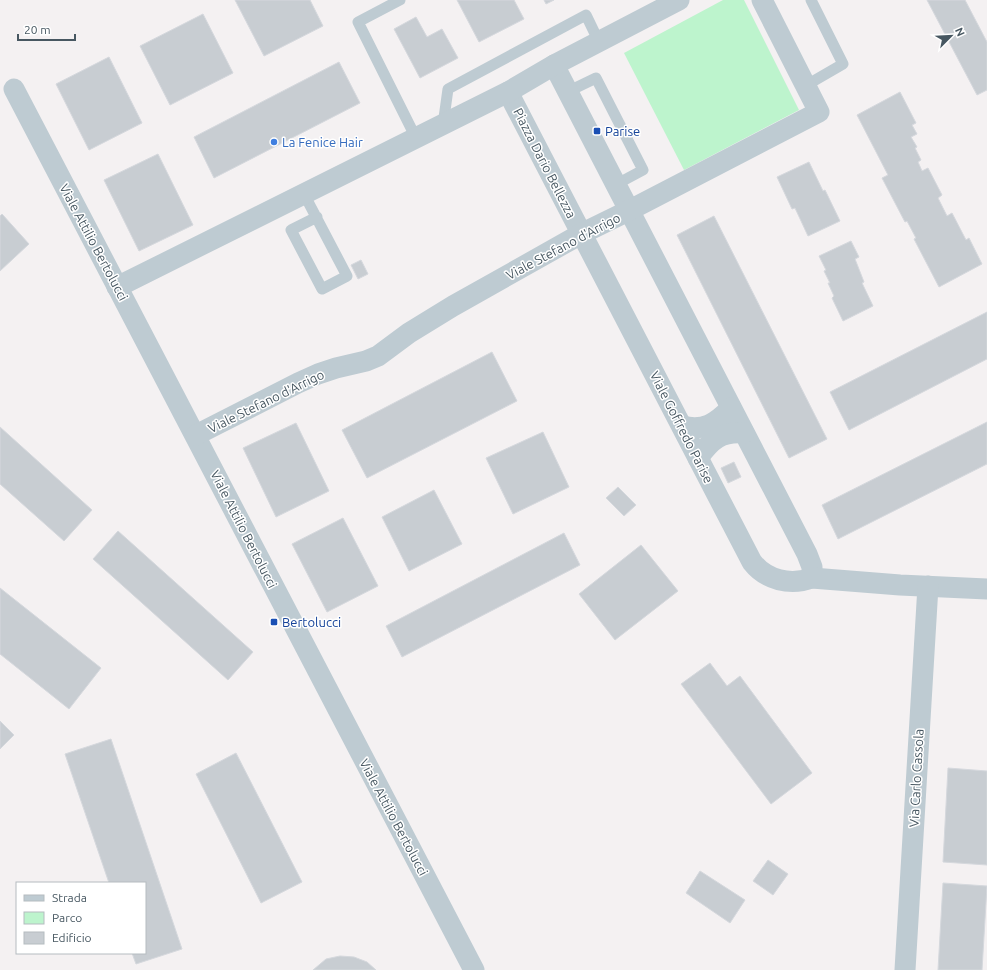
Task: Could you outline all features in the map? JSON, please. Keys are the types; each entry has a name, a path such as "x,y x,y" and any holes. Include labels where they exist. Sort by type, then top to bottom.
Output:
{"street":[{"path":"118,287 508,92 679,0"},
{"name":"Viale Stefano d'Arrigo","path":"196,435 298,383 324,372 366,361 378,356 409,333 447,309 582,234 819,112 762,0"},
{"path":"554,66 807,554 812,567 812,578"},
{"name":"Viale Attilio Bertolucci","path":"14,89 474,970"},
{"name":"Piazza Dario Bellezza","path":"508,92 582,234"},
{"name":"Viale Goffredo Parise","path":"582,234 752,562 766,575 779,580 800,581 812,578 987,589"},
{"path":"682,426 690,429 698,429 708,426 723,416 731,408"},
{"path":"698,458 709,444 720,436 728,433 744,433"},
{"name":"Via Carlo Cassola","path":"905,970 928,586"}],"lane":[{"path":"400,0 358,22 416,138"},
{"path":"805,86 843,64 811,0"},
{"path":"443,125 448,89 586,15 599,42"},
{"path":"567,92 596,78 643,170 615,185"},
{"path":"304,194 347,276 322,289 291,230 316,217"}],"green space":[{"path":"723,0 744,0 799,110 684,170 624,53"}],"building":[{"path":"235,0 310,0 323,26 264,56"},
{"path":"457,0 514,0 524,19 479,42"},
{"path":"544,0 554,0 546,4"},
{"path":"927,0 965,0 987,42 987,90 977,95"},
{"path":"203,14 233,73 170,105 140,46"},
{"path":"416,17 427,37 442,29 458,58 420,78 394,29"},
{"path":"109,57 142,123 89,150 56,84"},
{"path":"339,62 360,103 214,178 194,137"},
{"path":"900,92 916,123 912,125 917,134 911,137 917,147 915,148 921,160 918,162 922,171 928,168 942,195 938,198 947,216 952,213 966,240 969,238 982,264 939,287 914,239 916,238 907,221 905,222 882,178 888,175 857,115"},
{"path":"158,154 193,225 139,251 104,180"},
{"path":"809,162 840,221 808,236 795,208 792,209 777,177"},
{"path":"2,214 29,244 0,271 0,216"},
{"path":"714,216 827,439 789,458 677,235"},
{"path":"851,241 859,257 855,259 864,282 862,283 873,306 843,321 832,298 834,296 824,271 826,270 819,256"},
{"path":"361,260 368,274 358,279 351,265"},
{"path":"987,312 987,359 849,430 830,392"},
{"path":"492,352 517,401 367,478 342,430"},
{"path":"987,422 987,464 838,539 822,505"},
{"path":"296,423 329,491 276,517 243,448"},
{"path":"0,427 92,510 64,541 0,484"},
{"path":"543,432 569,487 513,514 486,458"},
{"path":"734,462 741,477 728,483 721,468"},
{"path":"618,487 636,505 624,516 606,498"},
{"path":"434,490 462,544 409,571 382,517"},
{"path":"343,518 378,586 327,612 292,544"},
{"path":"118,531 253,652 228,680 93,559"},
{"path":"564,533 580,565 402,657 386,626"},
{"path":"641,545 678,591 615,640 579,594"},
{"path":"0,588 101,668 69,709 0,654"},
{"path":"710,663 727,686 740,676 812,773 771,804 681,684"},
{"path":"0,721 14,735 0,749"},
{"path":"111,739 182,949 136,964 132,954 146,954 146,882 109,882 65,754"},
{"path":"236,753 302,882 261,903 196,774"},
{"path":"948,768 987,771 987,865 943,862"},
{"path":"768,860 788,874 773,895 753,881"},
{"path":"700,871 745,900 730,923 686,893"},
{"path":"943,883 987,886 982,970 938,970"},
{"path":"340,956 354,957 367,962 376,970 313,970 326,959"}],"place":[{"name":"Parise","path":"597,131"},
{"name":"La Fenice Hair","path":"274,142"},
{"name":"Bertolucci","path":"274,622"}]}
